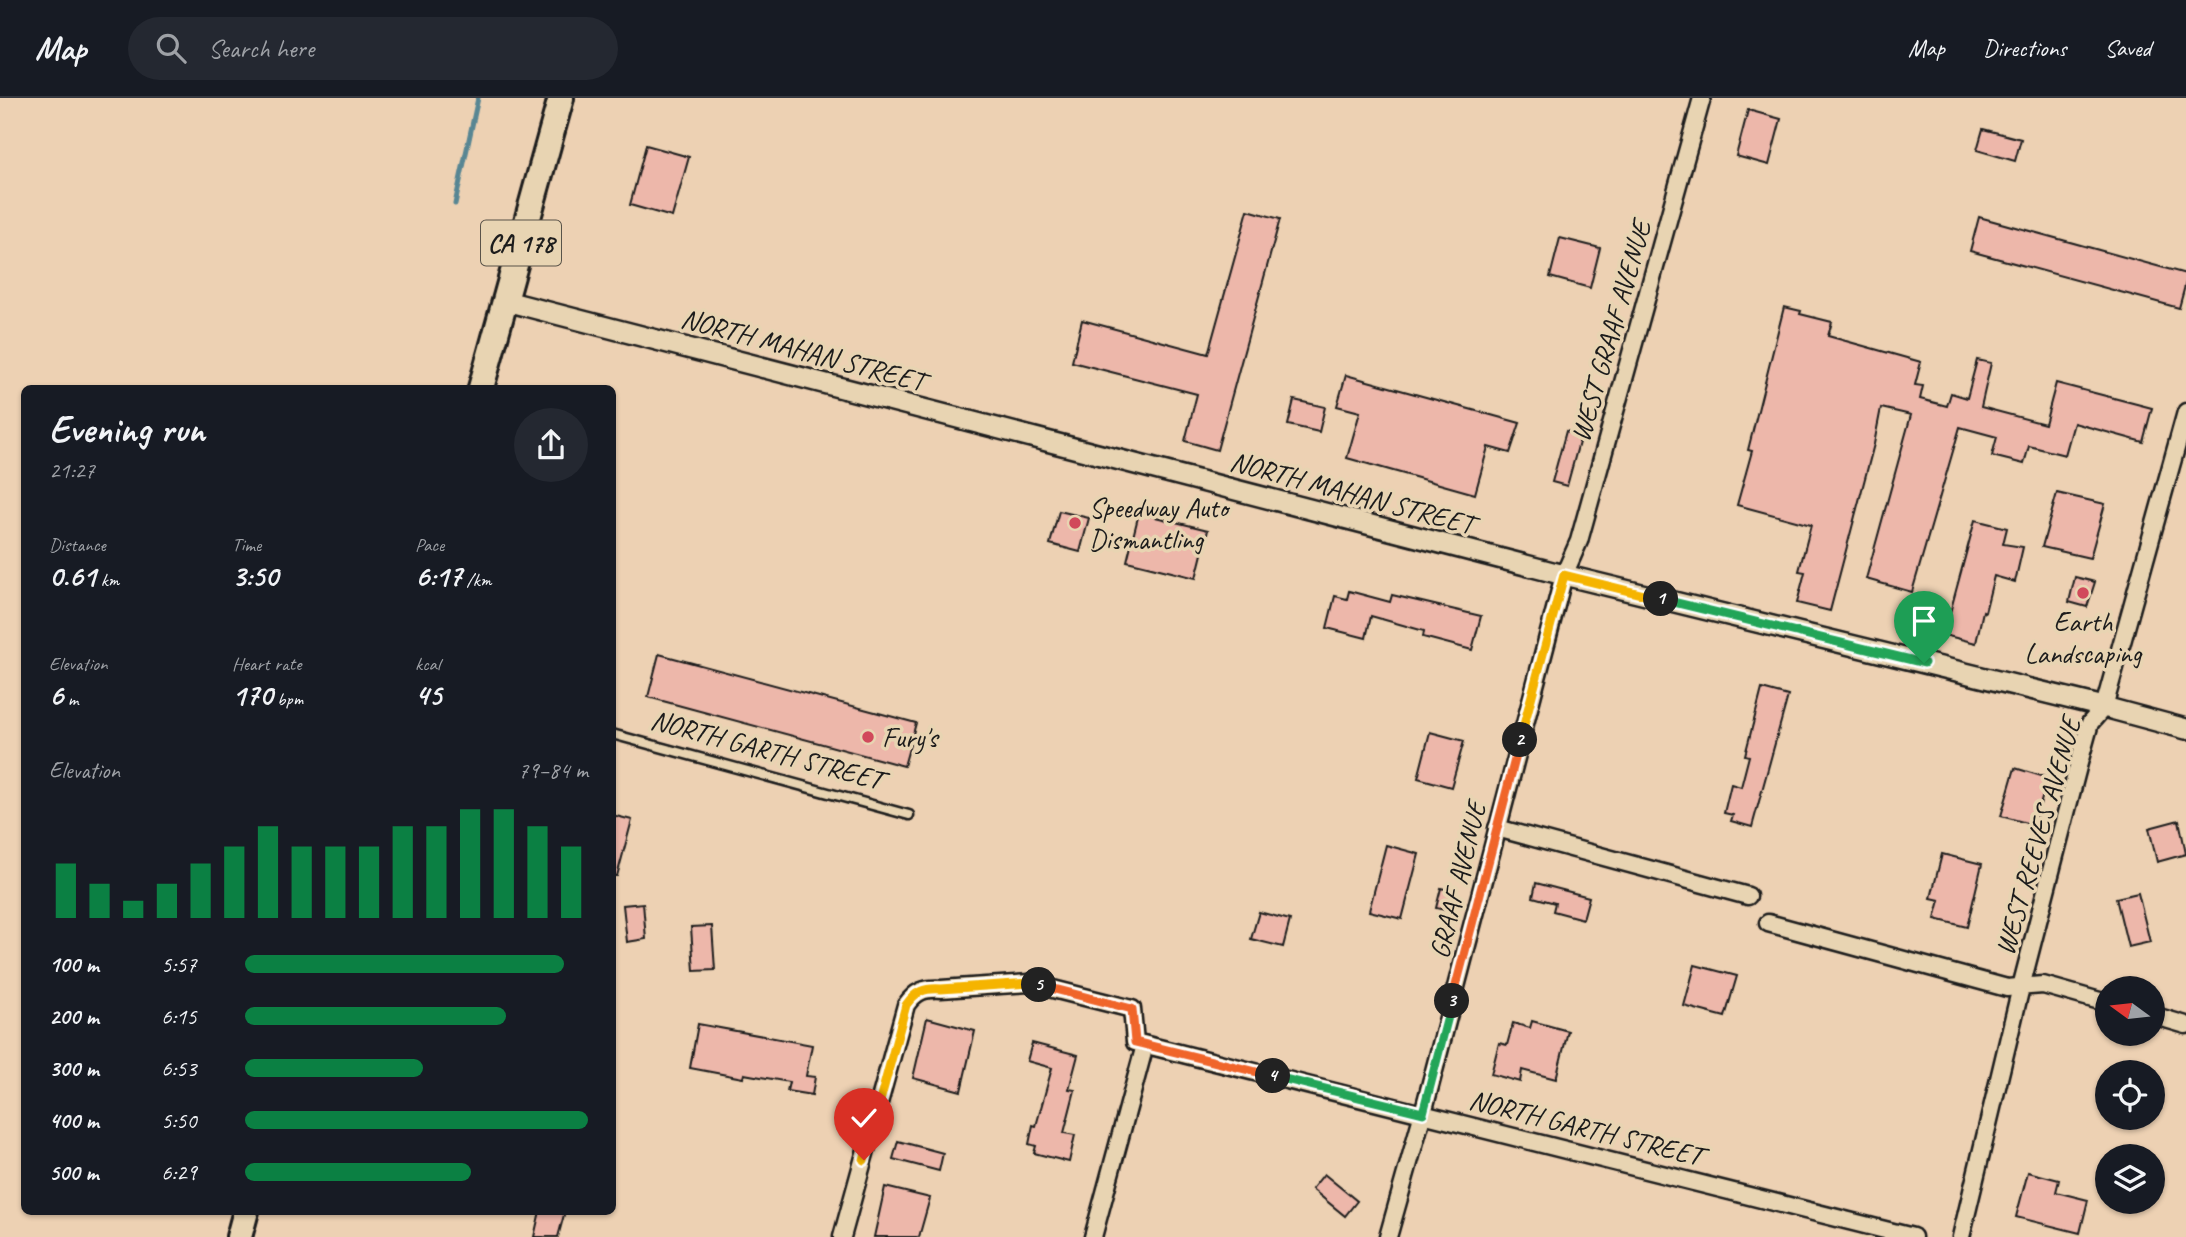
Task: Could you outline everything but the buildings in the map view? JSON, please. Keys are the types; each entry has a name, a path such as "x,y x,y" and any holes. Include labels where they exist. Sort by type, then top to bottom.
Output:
{"main road":[{"name":"CA 178","path":"482,385 561,98"},
{"path":"239,1237 245,1215"}],"street":[{"name":"WEST GRAAF AVENUE","path":"1564,575 1582,528 1702,98"},
{"name":"NORTH MAHAN STREET","path":"506,301 1564,575 2186,729"},
{"name":"WEST REEVES AVENUE","path":"1961,1237 2021,987 2090,723 2104,707 2186,412"},
{"name":"GRAAF AVENUE","path":"1388,1237 1564,575"},
{"path":"1497,828 1748,897"},
{"path":"1768,923 2007,988 2043,985 2095,1000"},
{"path":"842,1237 906,1005 914,993 926,988 1029,983 1132,1009 1135,1042 1145,1045 1093,1237"},
{"path":"2165,1019 2186,1025"},
{"name":"NORTH GARTH STREET","path":"1145,1045 1913,1237"}],"lane":[{"name":"NORTH GARTH STREET","path":"616,735 909,815"}],"waterway":[{"path":"455,204 478,98"}],"place":[{"name":"Speedway Auto Dismantling","path":"1075,523"},
{"name":"Earth Landscaping","path":"2083,593"},
{"name":"Fury's","path":"868,737"}],"route":[{"path":"864,1160 906,1005 914,993 926,988 1029,983 1132,1009 1135,1042 1423,1113 1564,575 1924,663"}]}
